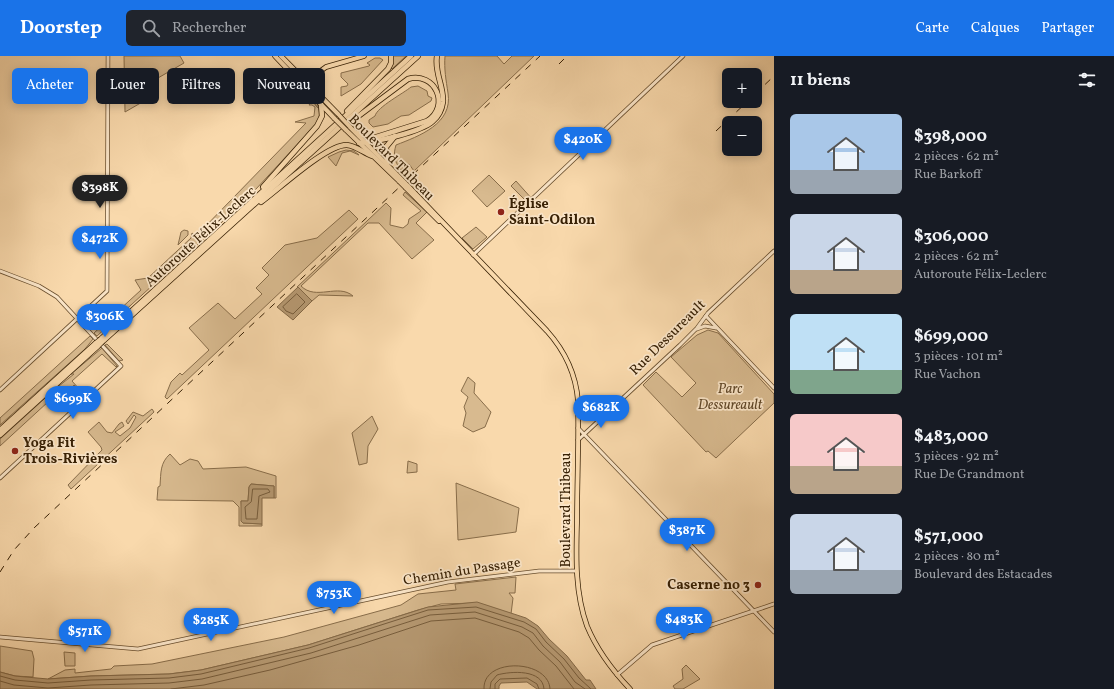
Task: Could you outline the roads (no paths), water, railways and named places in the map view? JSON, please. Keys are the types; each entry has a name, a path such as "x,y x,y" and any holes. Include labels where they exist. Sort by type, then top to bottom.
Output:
{"highway":[{"path":"324,135 388,69 391,62 391,56"},
{"name":"Autoroute Félix-Leclerc","path":"0,435 411,56"},
{"name":"Autoroute Félix-Leclerc","path":"102,340 418,56"},
{"path":"359,143 396,135 429,124 439,114 443,99 437,70 437,56"},
{"path":"318,147 406,80 415,77 424,79 431,82 437,91 439,100 438,109 427,121 373,138 357,133"},
{"path":"251,202 317,126 322,116 321,104"},
{"path":"387,164 386,147 396,135"},
{"path":"245,213 334,148 350,146 372,156"},
{"name":"Autoroute Félix-Leclerc","path":"0,430 97,345"}],"main road":[{"name":"Boulevard Thibeau","path":"275,56 288,68"},
{"name":"Boulevard Thibeau","path":"280,56 291,68"},
{"path":"324,68 364,56"},
{"name":"Boulevard Thibeau","path":"325,102 366,142 400,180"},
{"name":"Boulevard Thibeau","path":"321,104 372,156 437,215 473,255 547,331 561,349 570,366 576,384 578,428 576,571 581,604 588,626 601,653 617,675 630,689"},
{"path":"623,682 626,689"}],"street":[{"path":"0,390 103,297 107,290 108,56"},
{"path":"473,255 683,56"},
{"name":"Rue Dessureault","path":"578,440 695,330 706,316 774,251"},
{"path":"0,271 49,291 62,300 121,366 0,478"},
{"path":"706,316 774,388"},
{"path":"695,330 707,326 719,330"},
{"path":"578,428 774,632"},
{"name":"Chemin du Passage","path":"0,638 122,649 141,649 448,582 539,571 576,571"},
{"path":"617,675 652,645 774,604"}],"water":[{"path":"298,287 312,301 293,320 277,307"},
{"path":"251,484 274,486 274,498 262,498 262,524 243,523 241,521 241,501 248,501 249,487"},
{"path":"477,602 526,618 538,626 567,656 586,680 590,680 596,689 537,689 527,682 501,683 499,689 0,689 0,672 15,676 48,679 91,676 169,674 201,670 308,645 428,607"}],"railway":[{"path":"0,572 14,550 34,528 540,56"},
{"path":"559,64 567,56"},
{"path":"762,87 774,76"},
{"path":"716,131 741,108"}],"place":[{"name":"Église Saint-Odilon","path":"501,212"},
{"name":"Yoga Fit Trois-Rivières","path":"15,451"},
{"name":"Caserne no 3","path":"758,585"}],"park label":[{"name":"Parc Dessureault","path":"730,398"}]}
